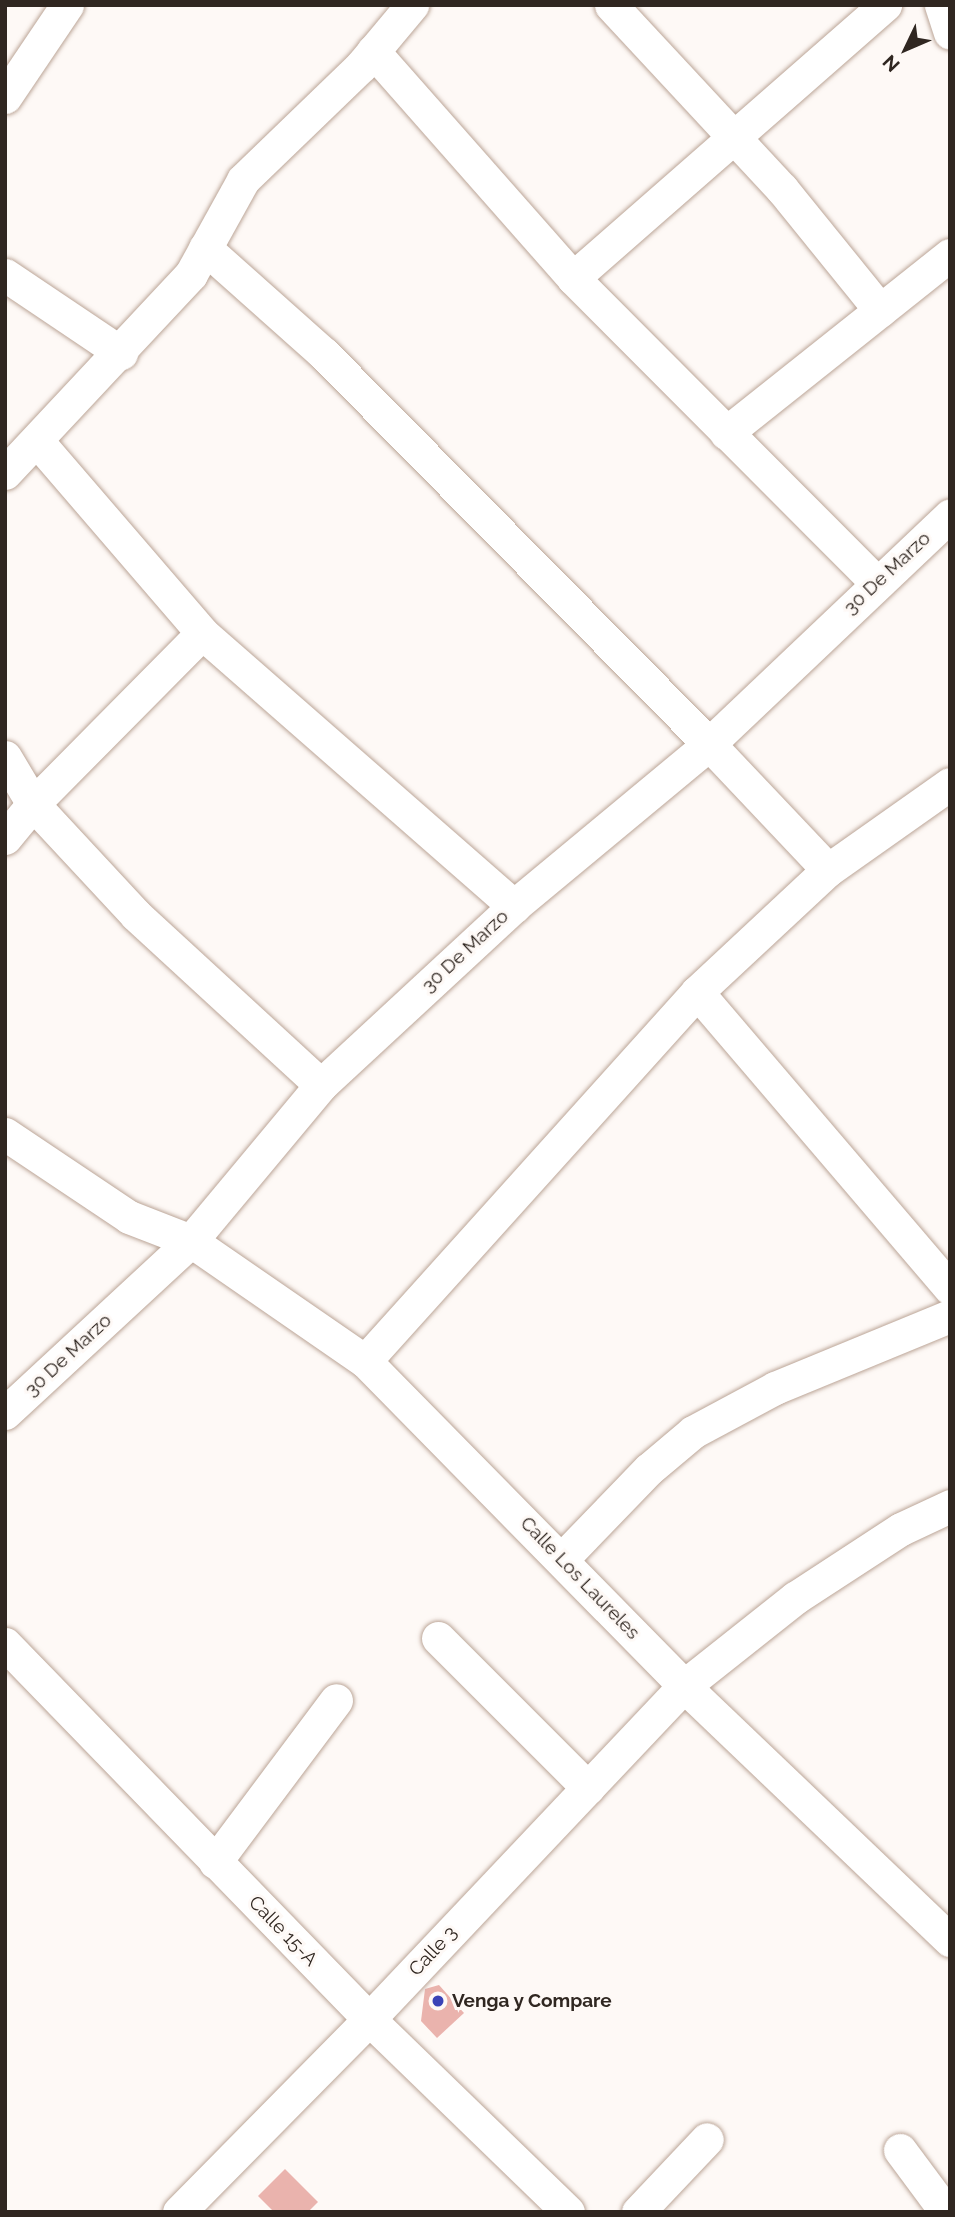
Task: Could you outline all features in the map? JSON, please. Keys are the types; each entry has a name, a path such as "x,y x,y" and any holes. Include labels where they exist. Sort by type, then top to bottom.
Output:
{"street":[{"path":"5,97 67,5"},
{"path":"5,473 121,353 191,274 243,180 373,51 412,5"},
{"path":"611,5 731,140 782,190 880,310"},
{"path":"573,278 885,5"},
{"path":"941,5 950,33"},
{"path":"373,51 573,278 876,582"},
{"path":"205,248 324,354 709,744 828,870"},
{"path":"726,433 950,255"},
{"path":"5,275 121,353"},
{"path":"37,442 202,633 514,906"},
{"name":"30 De Marzo","path":"5,1413 191,1241 321,1085 514,906 709,744 876,582 950,515"},
{"path":"5,838 33,804 202,633"},
{"path":"5,757 33,804 136,915 321,1085"},
{"path":"365,1360 696,992 828,870 950,784"},
{"path":"696,992 950,1288"},
{"name":"Calle Los Laureles","path":"5,1134 129,1217 191,1241 365,1360 684,1686 950,1940"},
{"path":"562,1559 649,1468 692,1433 775,1388 950,1316"},
{"name":"Calle 3","path":"179,2212 369,2019 684,1686 795,1598 901,1529 950,1506"},
{"path":"438,1638 588,1788"},
{"name":"Calle 15-A","path":"5,1644 369,2019 568,2212"},
{"path":"215,1861 336,1700"},
{"path":"638,2212 707,2139"},
{"path":"900,2150 946,2212"}],"building":[{"name":"Venga y Compare","path":"439,1985 464,2013 437,2038 421,2021 425,1989"},
{"path":"285,2169 318,2202 308,2212 274,2212 258,2196"}],"place":[{"name":"Venga y Compare","path":"438,2001"}]}
